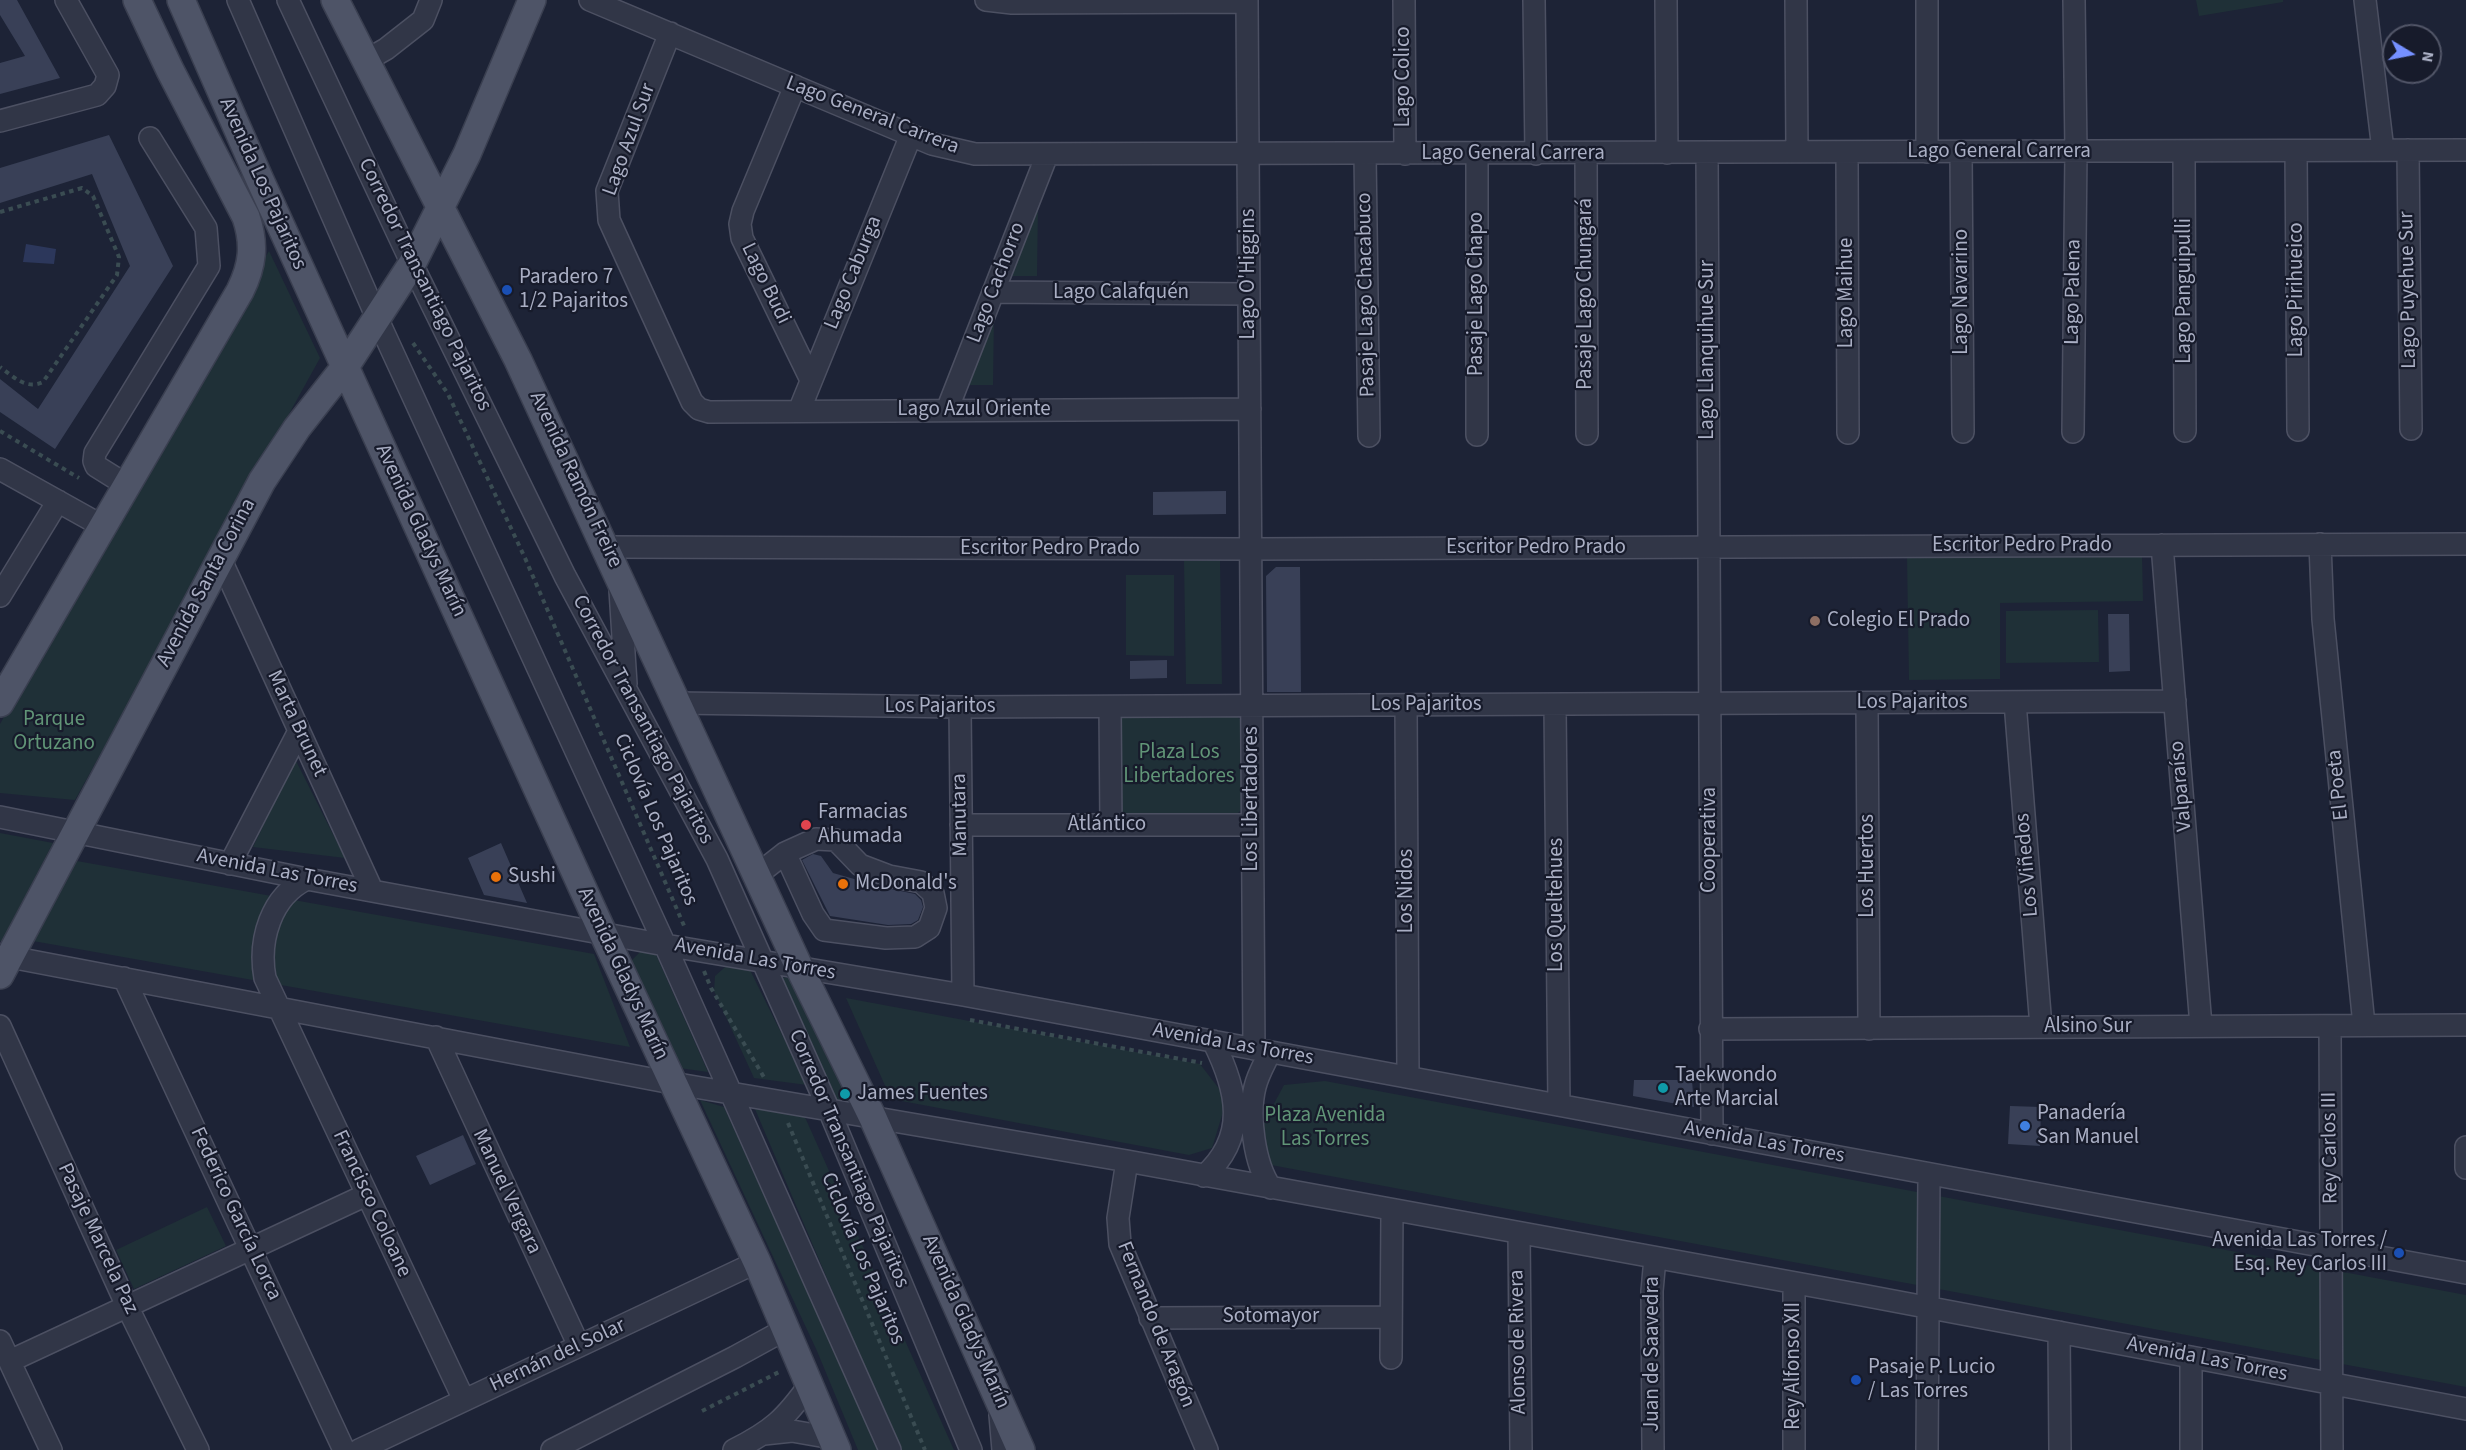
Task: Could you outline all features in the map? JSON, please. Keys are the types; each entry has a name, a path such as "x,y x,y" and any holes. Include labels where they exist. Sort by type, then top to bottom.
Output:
{"main road":[{"name":"Avenida Los Pajaritos","path":"128,486 240,291 252,261 252,238 246,217 170,70 137,0"},
{"name":"Avenida Los Pajaritos","path":"181,0 345,367"},
{"name":"Avenida Ramón Freire","path":"335,0 519,360 799,967"},
{"name":"Avenida Santa Corina","path":"3,962 76,831 220,558 278,455 345,367 412,264 467,154 532,0"},
{"path":"415,158 428,164 445,166 467,154"},
{"name":"Avenida Gladys Marín","path":"345,367 672,1083 757,1262 834,1444"},
{"path":"0,703 128,486"},
{"name":"Avenida Gladys Marín","path":"799,967 873,1118 1021,1450"}],"street":[{"path":"0,121 97,95 105,86 108,75 66,0"},
{"path":"238,0 377,318 664,945 890,1450"},
{"name":"Corredor Transantiago Pajaritos","path":"288,0 412,264 565,576 717,859 829,1110 971,1450"},
{"path":"365,61 386,49 423,20 431,0"},
{"name":"Lago General Carrera","path":"590,0 911,135 961,153 1047,155 2466,150"},
{"path":"986,0 1012,3 1247,1"},
{"name":"Lago Colico","path":"1404,0 1404,154"},
{"path":"1534,0 1536,153"},
{"path":"1666,0 1667,153"},
{"path":"1796,0 1797,152"},
{"path":"1927,152 1928,0"},
{"name":"Lago Palena","path":"2073,432 2076,152 2074,0"},
{"path":"2365,0 2384,150"},
{"name":"Lago O'Higgins","path":"1247,1 1251,549"},
{"name":"Lago Azul Sur","path":"670,33 607,191 607,211 609,220 692,402 699,409"},
{"name":"Lago Budi","path":"795,87 743,211 740,224 742,238 811,380"},
{"name":"Lago Caburga","path":"799,411 911,135"},
{"path":"128,486 96,466 95,453 209,266 206,228 150,138"},
{"name":"Lago Puyehue Sur","path":"2408,150 2411,429"},
{"name":"Lago Panguipulli","path":"2184,151 2185,431"},
{"name":"Lago Pirihueico","path":"2296,151 2298,430"},
{"name":"Lago Maihue","path":"1847,152 1848,433"},
{"name":"Lago Navarino","path":"1961,152 1963,432"},
{"name":"Pasaje Lago Chungará","path":"1586,153 1587,434"},
{"name":"Lago Llanquihue Sur","path":"1707,153 1709,547"},
{"name":"Pasaje Lago Chacabuco","path":"1365,154 1369,436"},
{"name":"Pasaje Lago Chapo","path":"1477,154 1477,435"},
{"name":"Lago Cachorro","path":"947,410 1047,155"},
{"name":"Lago Calafquén","path":"993,292 1249,294"},
{"name":"Lago Azul Oriente","path":"699,409 709,412 1250,409"},
{"path":"0,469 104,527"},
{"path":"0,597 58,501"},
{"name":"El Poeta","path":"2320,544 2323,619 2364,1025"},
{"name":"Escritor Pedro Prado","path":"606,547 1251,549 2466,544"},
{"name":"Valparaíso","path":"2162,545 2201,1026"},
{"name":"Cooperativa","path":"1709,547 1712,1134"},
{"name":"Los Libertadores","path":"1251,549 1252,825 1262,1050"},
{"name":"Marta Brunet","path":"220,558 372,890"},
{"path":"618,572 626,691"},
{"name":"Los Pajaritos","path":"677,704 1110,707 2175,701"},
{"name":"Los Viñedos","path":"2015,702 2041,1027"},
{"name":"Los Huertos","path":"1867,703 1869,1029"},
{"name":"Los Nidos","path":"1406,705 1408,1077"},
{"name":"Los Queltehues","path":"1556,705 1559,1105"},
{"name":"Manutara","path":"960,707 963,995"},
{"path":"1110,707 1111,825"},
{"path":"230,864 299,731"},
{"name":"Avenida Las Torres","path":"0,817 307,879 664,945 963,995 2466,1273"},
{"name":"Atlántico","path":"961,825 1252,825"},
{"path":"757,875 785,853 816,839 836,840 860,865 889,876 921,882 933,893 936,908 929,928 915,938 886,938 824,930 813,914 785,853"},
{"name":"Francisco Coloane","path":"307,879 296,884 282,897 269,923 263,967 269,989 464,1400"},
{"name":"Avenida Las Torres","path":"3,962 124,978 672,1083 1127,1161 1927,1307 2466,1409"},
{"name":"Federico García Lorca","path":"124,978 344,1450"},
{"name":"Alsino Sur","path":"1710,1029 2466,1025"},
{"name":"Pasaje Marcela Paz","path":"0,1026 127,1306 198,1450"},
{"name":"Rey Carlos III","path":"2330,1026 2332,1450"},
{"name":"Manuel Vergara","path":"436,1037 579,1347"},
{"path":"1204,1176 1224,1155 1233,1130 1234,1094 1213,1041"},
{"path":"1262,1050 1252,1110 1258,1163 1271,1188"},
{"path":"2466,1147 2466,1168"},
{"name":"Fernando de Aragón","path":"1127,1161 1118,1218 1119,1238 1124,1257 1207,1450"},
{"path":"1927,1450 1929,1174"},
{"path":"10,1361 366,1195"},
{"path":"1391,1358 1392,1210"},
{"name":"Alonso de Rivera","path":"1519,1233 1521,1450"},
{"name":"Juan de Saavedra","path":"1653,1450 1652,1291 1655,1258"},
{"name":"Hernán del Solar","path":"358,1450 757,1262"},
{"name":"Rey Alfonso XII","path":"1794,1283 1794,1450"},
{"name":"Sotomayor","path":"1150,1318 1391,1317"},
{"path":"552,1450 786,1329"},
{"path":"2060,1332 2060,1450"},
{"path":"0,1341 51,1450"},
{"path":"2191,1357 2191,1450"},
{"path":"734,1450 764,1434 790,1411 805,1373"},
{"path":"998,1394 1003,1450"},
{"path":"764,1434 792,1431 834,1444"}],"path":[{"path":"0,212 82,188 88,190 93,196 119,257 117,275 43,382 35,386 25,384 0,367"},
{"name":"Ciclovía Los Pajaritos","path":"410,337 448,394 525,558 711,988 779,1102 926,1450"},
{"path":"0,431 80,478"},
{"path":"58,501 63,489 80,478 94,461"},
{"path":"702,1411 805,1373"}],"green space":[{"path":"2196,0 2283,0 2283,2 2199,16"},
{"path":"1038,206 1037,276 1008,276"},
{"name":"Parque Ortuzano","path":"269,251 320,358 75,800 0,793 0,724"},
{"path":"994,315 993,385 963,385"},
{"path":"2142,555 2143,601 2000,603 2000,679 1909,680 1907,557"},
{"path":"1220,560 1222,684 1186,684 1184,561"},
{"path":"1126,575 1174,575 1174,656 1126,655"},
{"path":"2098,610 2099,662 2006,663 2006,611"},
{"name":"Plaza Los Libertadores","path":"1122,715 1234,715 1243,721 1242,809 1236,815 1118,815 1117,719"},
{"path":"295,759 345,858 253,847"},
{"path":"0,833 53,843 2,941 0,941"},
{"path":"77,861 594,954 630,1047 33,941"},
{"path":"643,949 654,950 708,1072 679,1068 631,961"},
{"path":"732,961 747,964 807,1085 754,1078 714,991 715,976"},
{"path":"779,977 790,978 850,1102 838,1106"},
{"name":"Plaza Avenida Las Torres","path":"846,998 1200,1064 1227,1099 1212,1148 1189,1155 891,1099"},
{"name":"Plaza Avenida Las Torres","path":"1325,1081 2466,1295 2466,1387 1271,1165 1262,1126 1284,1085"},
{"path":"700,1100 724,1107 879,1450 858,1450 817,1351"},
{"path":"755,1109 804,1115 954,1450 900,1450"},
{"path":"207,1207 226,1246 134,1289 116,1250"}],"water":[{"path":"26,244 56,249 54,264 23,262"}],"building":[{"path":"0,0 17,0 60,78 0,94 0,63 25,56 0,15"},
{"path":"109,135 173,266 55,449 0,412 0,379 38,409 130,266 92,174 0,203 0,168"},
{"path":"1226,491 1226,514 1153,515 1153,492"},
{"path":"1276,567 1300,567 1301,692 1267,692 1266,576"},
{"path":"2108,614 2129,614 2130,671 2109,672"},
{"path":"1167,660 1167,678 1130,679 1130,661"},
{"name":"Sushi","path":"501,843 527,903 484,895 468,858"},
{"name":"McDonald's","path":"813,854 821,856 833,873 915,894 921,900 923,907 918,920 911,924 888,925 830,916 802,860"},
{"name":"Taekwondo Arte Marcial","path":"1634,1080 1692,1080 1694,1107 1633,1096"},
{"name":"Panadería San Manuel","path":"2010,1106 2041,1107 2040,1146 2008,1144"},
{"path":"463,1135 476,1164 430,1185 416,1156"}],"place":[{"name":"Paradero 7 1/2 Pajaritos","path":"507,290"},
{"name":"Colegio El Prado","path":"1815,621"},
{"name":"Farmacias Ahumada","path":"806,825"},
{"name":"Sushi","path":"496,877"},
{"name":"McDonald's","path":"843,884"},
{"name":"Taekwondo Arte Marcial","path":"1663,1088"},
{"name":"James Fuentes","path":"845,1094"},
{"name":"Panadería San Manuel","path":"2025,1126"},
{"name":"Avenida Las Torres / Esq. Rey Carlos III","path":"2399,1253"},
{"name":"Pasaje P. Lucio / Las Torres","path":"1856,1380"}]}
